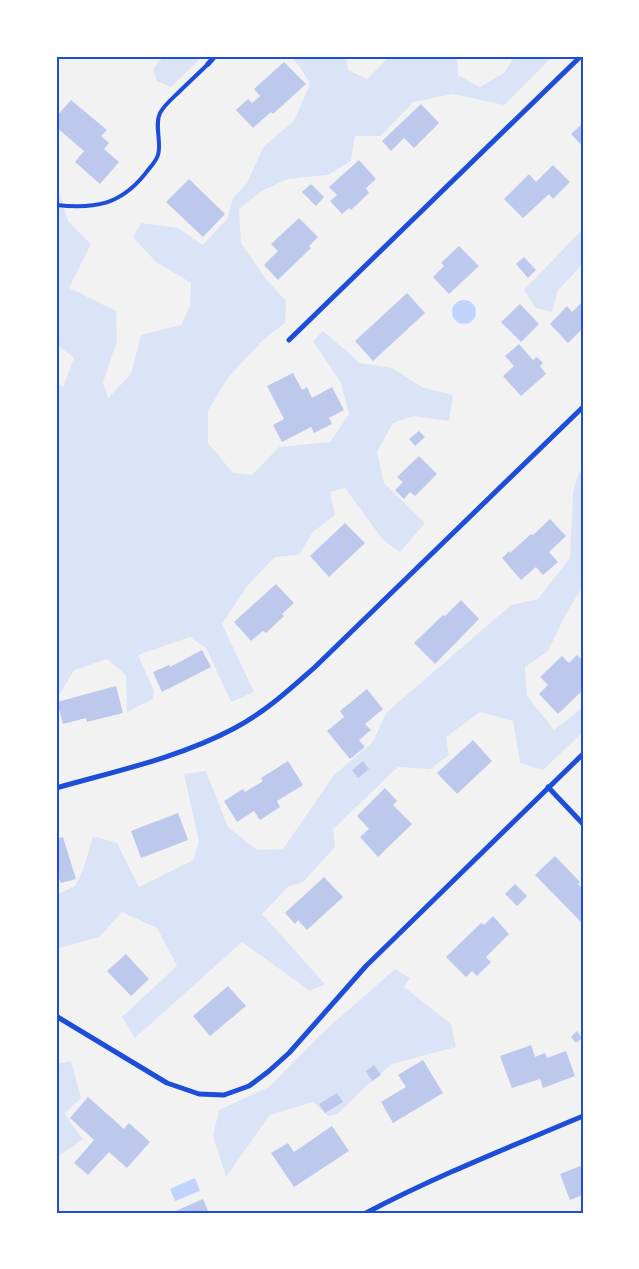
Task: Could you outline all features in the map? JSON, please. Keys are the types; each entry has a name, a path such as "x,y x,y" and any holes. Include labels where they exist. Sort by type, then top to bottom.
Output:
{"street":[{"path":"208,64 215,56"},
{"path":"290,340 582,56"},
{"path":"56,788 164,758 212,740 277,700 315,667 583,407"},
{"path":"56,1016 167,1084 199,1094 224,1095 248,1086 270,1071 366,966 583,754"},
{"path":"548,787 583,824"},
{"path":"366,1213 398,1196 469,1164 583,1116"}],"lane":[{"path":"56,205 80,206 110,202 137,184 158,158 160,145 159,116 164,107 208,64"}],"shaded area":[{"path":"164,56 203,56 171,87 157,81 153,69"},
{"path":"290,56 346,56 348,70 367,79 390,56 457,56 458,75 480,87 504,73 515,56 553,56 504,105 453,94 413,102 381,136 355,136 351,161 328,175 287,179 260,192 239,209 241,243 266,279 286,301 285,323 263,340 227,379 208,411 208,443 233,473 252,475 279,447 330,442 349,414 341,383 313,341 323,331 360,363 392,368 422,387 453,395 449,421 414,416 393,423 377,452 384,483 425,523 400,552 383,540 345,488 330,492 335,515 313,532 299,555 275,557 248,585 222,624 254,692 231,702 206,648 190,637 138,655 154,691 153,699 127,712 126,675 107,659 74,670 60,694 56,687 56,382 63,387 74,358 56,344 56,182 68,221 91,244 69,288 116,311 117,341 103,382 108,398 131,374 141,335 181,325 190,306 191,283 156,262 133,237 141,223 178,228 203,245 227,219 233,198 247,183 264,146 294,121 310,84 300,67"},
{"path":"583,229 583,264 558,290 552,312 536,308 524,290"},
{"path":"579,472 583,474 583,586 565,616 548,651 525,667 527,696 554,730 583,707 583,732 543,770 520,763 513,721 480,712 446,737 449,755 430,769 398,767 333,829 335,847 303,882 289,886 262,914 325,984 310,991 242,942 135,1038 122,1017 177,966 157,928 122,912 99,937 56,949 56,895 75,886 83,870 93,836 117,843 139,887 193,860 199,842 184,774 206,771 228,827 257,850 283,849 334,775 373,742 386,713 511,605 538,599 570,558 573,492"},
{"path":"395,969 410,978 404,987 451,1024 456,1047 392,1064 337,1114 328,1116 313,1102 270,1115 226,1177 213,1136 219,1110 269,1087 320,1035"},
{"path":"71,1061 81,1098 65,1113 83,1139 56,1158 56,1064"}],"water":[{"path":"464,300 469,301 475,307 475,317 469,323 464,324 459,323 453,317 452,312 453,307 459,301"},
{"path":"195,1178 200,1191 175,1201 170,1189"}],"building":[{"path":"284,62 306,84 273,114 271,112 253,128 236,110 248,99 252,103 260,96 254,89"},
{"path":"71,100 107,130 101,136 109,143 104,149 119,162 100,184 75,162 84,151 56,127 56,117"},
{"path":"421,104 439,123 414,148 404,138 391,151 382,141"},
{"path":"583,123 583,147 571,134"},
{"path":"359,160 376,179 366,188 369,193 351,210 349,208 342,214 330,201 337,195 329,187"},
{"path":"553,165 570,182 553,199 549,194 523,218 504,199 529,174 536,182"},
{"path":"189,179 225,214 203,237 166,202"},
{"path":"311,184 324,197 316,206 302,192"},
{"path":"299,218 318,237 309,246 311,248 278,280 264,265 278,251 271,244"},
{"path":"459,246 479,266 449,294 433,277 444,266 441,263"},
{"path":"524,257 536,270 528,278 516,264"},
{"path":"407,293 425,313 373,361 355,341"},
{"path":"583,301 583,328 568,343 550,324 567,306 572,312"},
{"path":"520,304 539,324 521,342 501,322"},
{"path":"519,344 533,360 537,357 543,363 540,366 546,374 521,396 503,376 514,366 505,356"},
{"path":"293,373 302,390 307,387 312,398 332,387 344,410 329,418 332,424 314,433 311,427 282,442 273,425 284,419 267,386"},
{"path":"419,431 425,437 415,446 409,439"},
{"path":"419,456 437,474 415,496 410,492 404,499 395,490 403,482 397,477"},
{"path":"550,519 566,536 549,552 558,562 543,575 536,567 521,580 502,558 531,534 533,535"},
{"path":"345,523 365,543 329,577 310,556"},
{"path":"276,584 294,603 282,614 284,616 266,633 263,631 251,641 234,622"},
{"path":"461,600 479,619 435,664 414,643"},
{"path":"202,650 211,667 162,692 153,672 169,665 170,667"},
{"path":"577,655 583,661 583,690 558,714 539,694 548,685 540,677 562,656 569,663"},
{"path":"116,686 123,713 87,722 86,718 63,724 57,702"},
{"path":"367,689 383,709 365,724 371,730 359,740 365,747 350,759 327,731 344,717 340,711"},
{"path":"473,740 492,761 457,794 437,773"},
{"path":"288,761 303,785 277,801 280,807 260,820 254,811 237,822 224,801 243,789 245,792 263,781 261,778"},
{"path":"363,761 369,769 358,778 352,770"},
{"path":"385,788 397,801 393,805 412,824 378,857 360,837 369,829 357,816"},
{"path":"178,813 188,840 141,858 131,831"},
{"path":"63,837 76,879 61,883 56,872 56,839"},
{"path":"555,856 580,882 578,884 583,889 583,924 535,875"},
{"path":"324,877 343,897 307,930 298,920 295,924 285,913"},
{"path":"515,884 527,896 517,906 505,894"},
{"path":"493,916 509,934 486,957 491,962 477,976 472,971 466,977 446,957 481,923 484,925"},
{"path":"126,954 149,979 131,996 107,971"},
{"path":"228,986 246,1006 210,1036 193,1016"},
{"path":"577,1031 582,1038 576,1043 571,1037"},
{"path":"531,1045 535,1057 545,1053 547,1058 566,1051 575,1076 543,1088 540,1079 512,1088 500,1056"},
{"path":"423,1060 443,1093 393,1123 381,1102 406,1087 398,1075"},
{"path":"374,1065 381,1075 372,1081 366,1071"},
{"path":"337,1093 343,1102 325,1113 319,1104"},
{"path":"88,1097 124,1129 129,1123 150,1142 127,1168 109,1152 88,1175 74,1163 94,1140 70,1118"},
{"path":"332,1126 349,1151 294,1187 271,1153 288,1143 294,1152"},
{"path":"583,1165 583,1195 570,1200 560,1174"},
{"path":"203,1199 209,1213 171,1213"}]}
